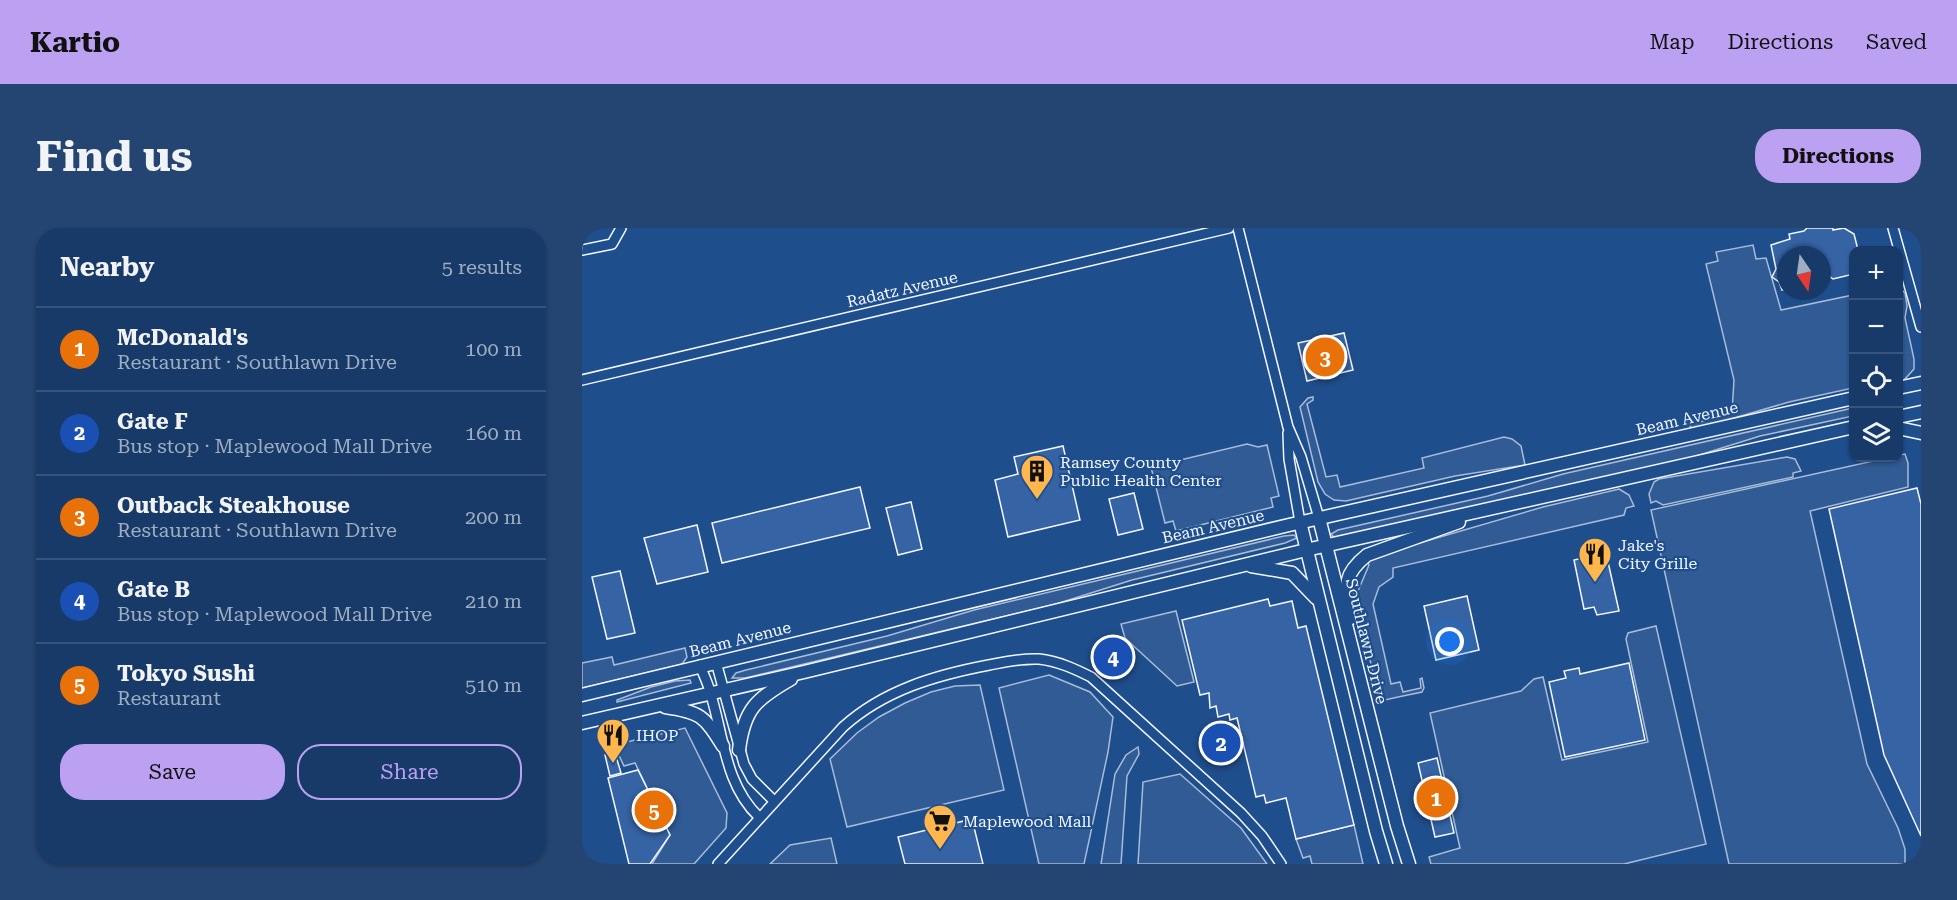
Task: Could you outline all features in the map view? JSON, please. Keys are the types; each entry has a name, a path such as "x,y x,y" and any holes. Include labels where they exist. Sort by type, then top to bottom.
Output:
{"street":[{"path":"582,250 612,244 621,228"},
{"name":"Radatz Avenue","path":"582,380 1229,228"},
{"name":"Southlawn Drive","path":"1238,228 1288,428 1301,457 1319,518 1409,864"},
{"path":"1893,228 1921,327"},
{"path":"1903,387 1921,383"},
{"name":"Beam Avenue","path":"582,695 1300,522 1849,399"},
{"path":"1903,416 1921,412"},
{"name":"Southlawn Drive","path":"1288,428 1289,459 1306,550 1386,864"},
{"path":"582,723 804,672 1325,545 1849,429"},
{"path":"1903,429 1921,432"},
{"path":"1356,664 1347,592 1349,572 1356,563 1367,555 1499,507"},
{"path":"1244,566 1292,573 1311,590 1320,604"},
{"path":"718,864 843,727 875,703 907,687 938,677 1016,660 1040,659 1067,666 1091,677 1241,813 1262,836 1281,864"},
{"path":"716,662 739,750 752,779 774,801"},
{"path":"700,665 711,693 726,760 748,806 759,817"},
{"path":"739,750 746,716 761,697 804,672"},
{"path":"658,705 696,713 706,720 723,746"}],"shaded area":[{"path":"1753,245 1756,259 1766,258 1781,310 1849,296 1849,389 1789,402 1691,429 1690,425 1732,412 1734,380 1706,264 1718,261 1716,252"},
{"path":"1903,291 1907,306 1905,318 1914,359 1914,369 1904,380"},
{"path":"1313,397 1313,400 1307,404 1326,477 1337,475 1340,487 1424,468 1422,458 1504,437 1512,439 1521,446 1525,465 1455,476 1346,501 1334,500 1325,494 1318,482 1300,407 1308,398"},
{"path":"1849,409 1849,417 1760,436 1677,462 1342,537 1334,537 1331,534 1338,530 1488,496 1563,474"},
{"path":"1247,444 1258,447 1267,445 1279,496 1271,498 1273,507 1176,531 1173,521 1165,523 1151,467"},
{"path":"1903,454 1905,454 1908,463 1908,487 1810,511 1867,764 1898,828 1905,849 1905,864 1729,864 1651,510 1869,462 1903,462"},
{"path":"1787,457 1795,459 1801,471 1793,473 1793,477 1663,505 1656,501 1651,503 1649,494 1654,482 1659,479"},
{"path":"1619,489 1629,495 1634,506 1626,508 1624,515 1393,568 1393,577 1379,587 1373,604 1391,684 1400,682 1403,692 1421,688 1420,679 1422,678 1424,688 1422,692 1385,700 1379,697 1355,598 1369,565 1367,561 1375,556 1543,507"},
{"path":"1294,535 1297,538 1285,543 1132,580 1056,604 745,678 732,678 736,673 746,670 887,636 974,610"},
{"path":"1176,611 1194,682 1177,686 1125,638 1121,624"},
{"path":"1656,626 1706,844 1624,864 1431,864 1429,857 1460,848 1430,713 1521,691 1534,679 1543,677 1562,760 1648,742 1626,639 1628,633"},
{"path":"685,648 687,657 682,664 582,688 582,663 612,657 614,665"},
{"path":"1049,675 1090,692 1113,717 1108,752 1084,864 1039,864 999,688"},
{"path":"690,680 691,683 617,702 617,700 651,687"},
{"path":"980,685 1004,790 847,827 830,759 857,733 879,717 905,703 931,692 955,686"},
{"path":"685,728 727,813 726,828 694,864 652,864 670,835 635,763 624,766 614,745"},
{"path":"1138,747 1139,754 1127,776 1121,864 1101,864 1115,774 1126,755"},
{"path":"1180,774 1241,828 1267,864 1138,864 1143,782"},
{"path":"1354,825 1363,864 1312,864 1310,856 1303,858 1296,839"},
{"path":"831,838 837,864 770,864 790,845"}],"building":[{"path":"1807,228 1833,228 1833,230 1844,228 1854,234 1857,246 1849,246 1849,275 1831,278 1831,246 1777,246 1777,281 1772,277 1776,269 1771,245 1790,239 1789,234 1804,231"},
{"path":"1344,333 1353,370 1307,381 1298,343"},
{"name":"Ramsey County Public Health Center","path":"1063,446 1080,520 1008,537 995,480 1018,474 1014,457"},
{"path":"860,487 870,528 722,563 712,523"},
{"path":"1917,488 1921,504 1921,836 1884,755 1829,509"},
{"path":"1134,493 1143,529 1118,535 1109,499"},
{"path":"911,502 922,549 898,555 886,508"},
{"path":"697,525 708,572 657,584 644,538"},
{"name":"Jake's City Grille","path":"1606,553 1619,611 1597,615 1594,607 1584,609 1574,560"},
{"path":"620,571 635,633 607,639 592,577"},
{"path":"1467,596 1479,650 1436,660 1424,606"},
{"path":"1268,599 1270,606 1292,601 1298,628 1306,626 1354,825 1296,839 1286,798 1266,803 1264,795 1256,797 1237,718 1230,720 1229,714 1218,717 1216,706 1210,708 1209,693 1200,695 1182,620"},
{"path":"1629,663 1645,740 1565,757 1549,682 1566,678 1564,671 1579,668 1580,674"},
{"name":"IHOP","path":"615,753 621,773 610,776 605,755"},
{"path":"1437,758 1454,833 1435,837 1418,763"},
{"path":"638,770 670,835 650,864 629,864 608,778"},
{"name":"Maplewood Mall","path":"972,819 983,864 905,864 898,837"}],"place":[{"name":"Outback Steakhouse","path":"1325,357"},
{"name":"Ramsey County Public Health Center","path":"1037,500"},
{"name":"Jake's City Grille","path":"1595,583"},
{"name":"Gate B","path":"1113,657"},
{"name":"Gate F","path":"1221,743"},
{"name":"IHOP","path":"613,764"},
{"name":"McDonald's","path":"1436,798"},
{"name":"Tokyo Sushi","path":"654,810"},
{"name":"Maplewood Mall","path":"940,850"}]}
